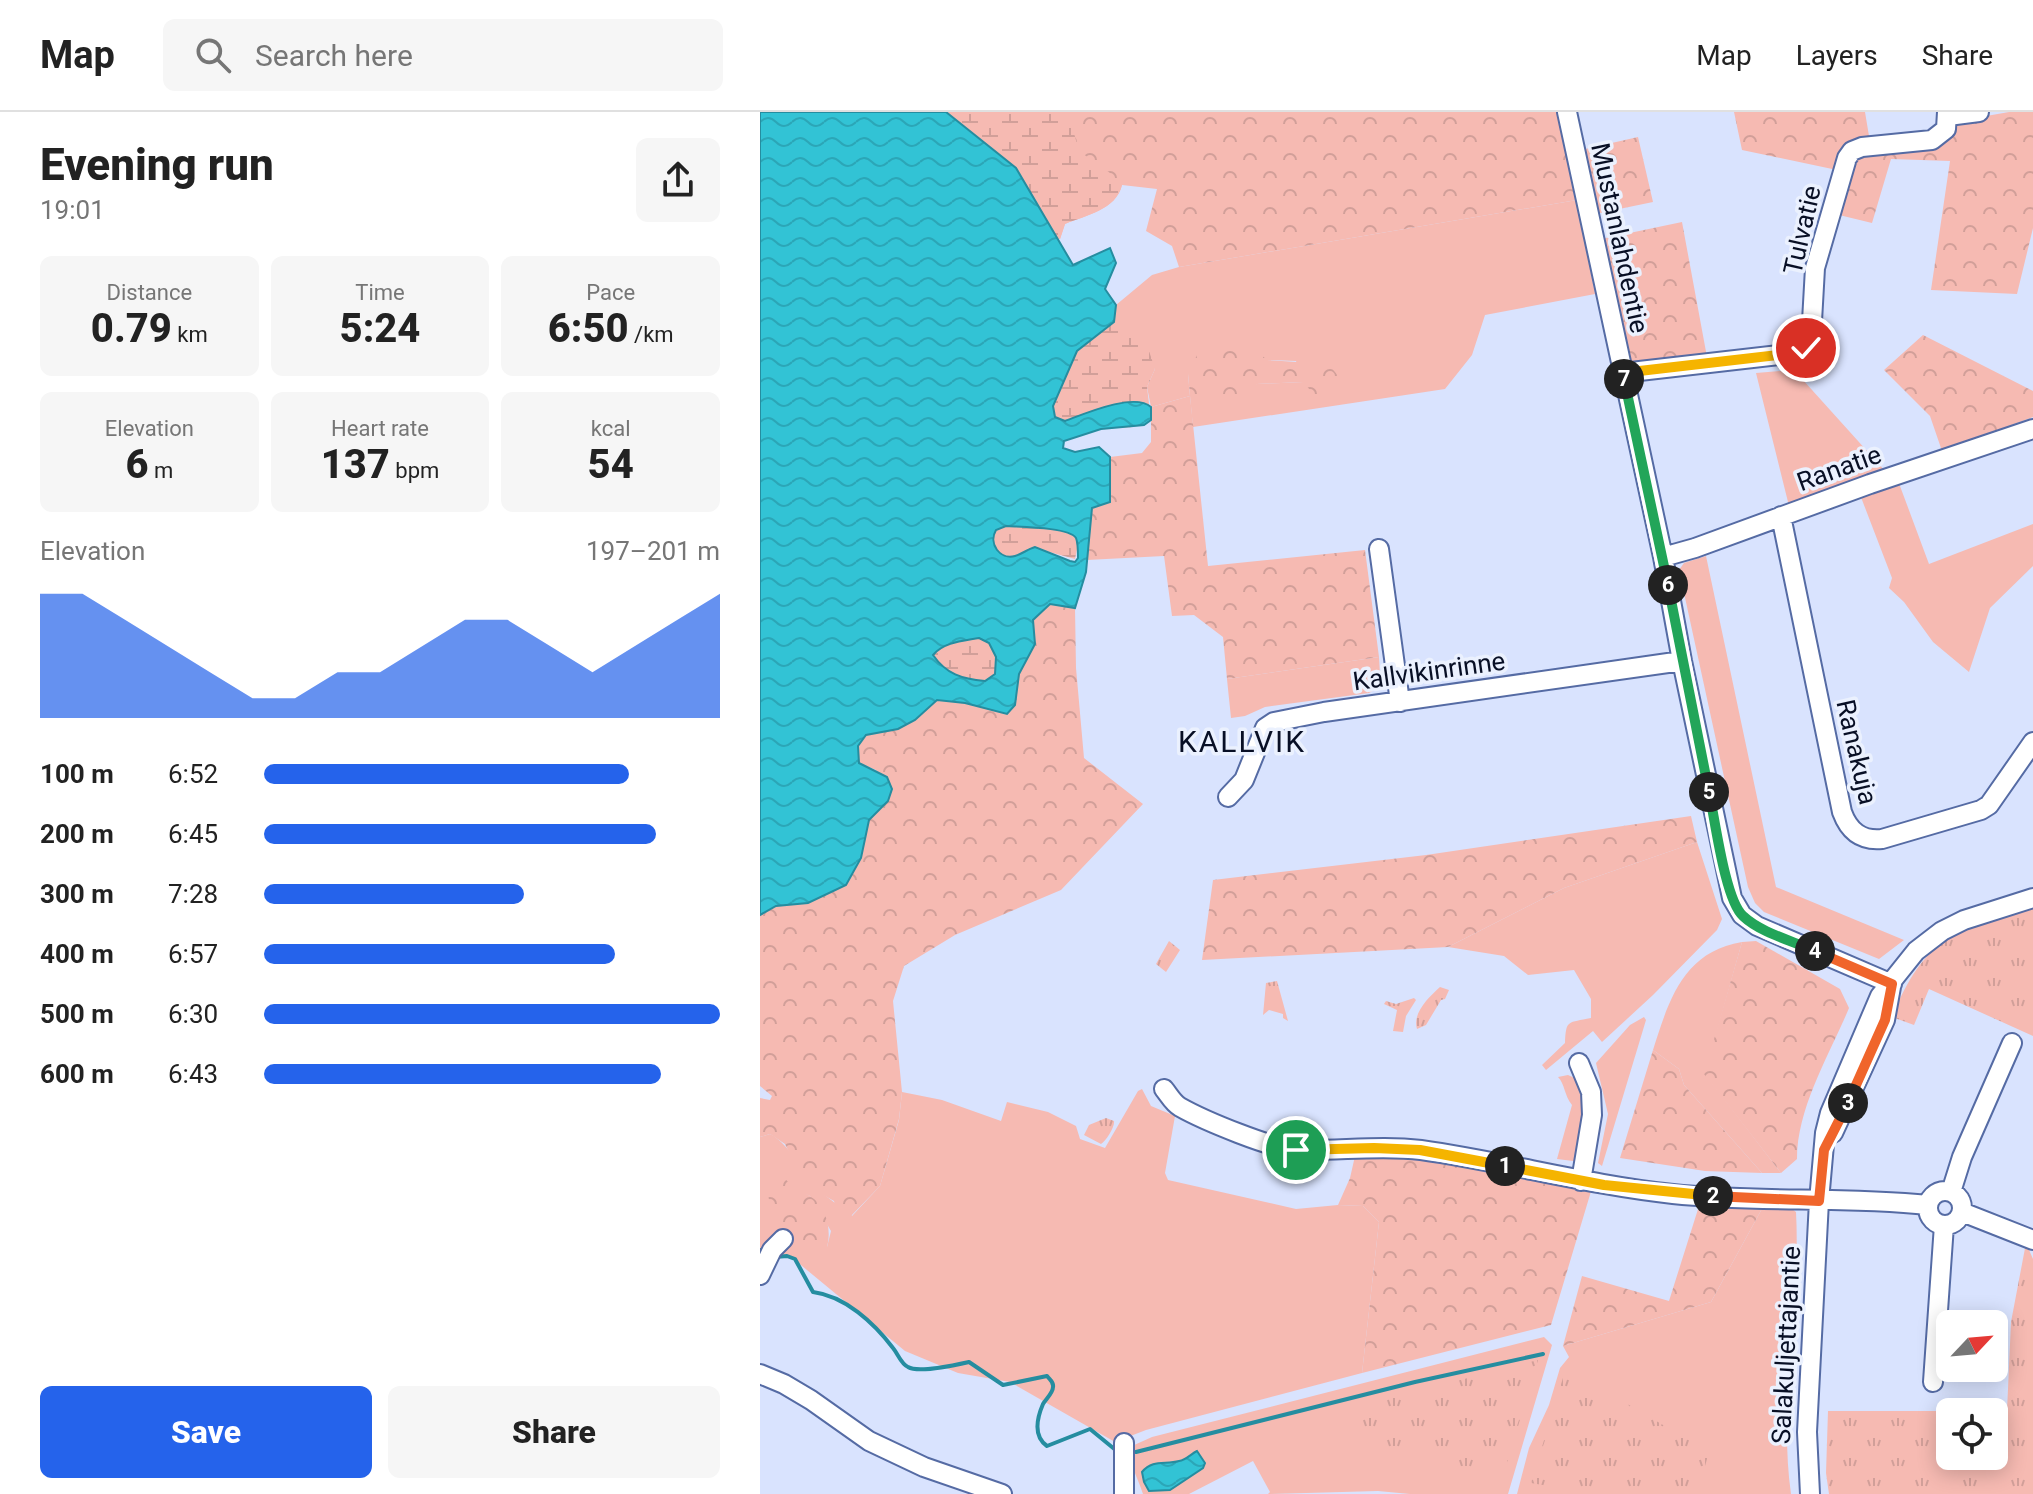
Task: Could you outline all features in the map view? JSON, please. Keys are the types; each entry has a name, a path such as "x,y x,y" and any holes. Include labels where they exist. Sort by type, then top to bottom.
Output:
{"street":[{"name":"Mustanlahdentie","path":"1567,112 1663,557 1732,898 1742,915 1772,933 1892,984"},
{"path":"1947,114 1979,112"},
{"name":"Tulvatie","path":"1622,373 1796,353 1806,348 1811,339 1815,268 1847,158 1852,151 1862,147 1932,140 1946,129 1947,114"},
{"name":"Ranatie","path":"1663,557 2033,429"},
{"name":"Ranakuja","path":"1781,516 1842,812 1849,827 1869,840 1891,837 1981,810 1995,800 2033,742"},
{"path":"1379,549 1400,702"},
{"name":"Kallvikinrinne","path":"1228,797 1244,780 1259,737 1274,722 1324,712 1682,661"},
{"name":"Salakuljettajantie","path":"1810,1494 1807,1432 1819,1201 1830,1113 1880,996 1916,951 1942,931 1964,920 2033,898"},
{"path":"1951,1192 1962,1157 2012,1043"},
{"path":"1579,1063 1591,1092 1592,1115 1581,1181"},
{"path":"1164,1089 1176,1105 1249,1136 1296,1150 1420,1150 1581,1181 1675,1194 1819,1201 1896,1201 1928,1205"},
{"path":"1939,1192 1951,1192 1962,1202 1962,1212 1953,1224 1944,1225 1933,1221 1928,1205 1939,1192"},
{"path":"1962,1212 2033,1240"},
{"path":"1933,1382 1944,1225"},
{"path":"760,1275 772,1250 783,1239"},
{"path":"760,1374 811,1400 869,1441 924,1467 1002,1494"},
{"path":"1124,1443 1124,1494"}],"green space":[{"path":"765,112 1068,112 1079,151 1122,185 1107,206 1065,224 1060,239 1024,235 760,115"},
{"path":"946,112 1558,112 1577,200 1179,267 1172,246 1146,231 1157,189 1122,185 1107,206 1065,224 1060,239"},
{"path":"1734,112 1865,112 1870,142 1837,170 1742,150"},
{"path":"2009,112 2033,112 2033,228 2017,294 1931,290 1950,161 1891,159 1872,223 1835,214 1856,156 1934,145 1948,139 1958,121"},
{"path":"1638,137 1653,202 1595,214 1581,150"},
{"path":"1577,200 1595,294 1485,315 1472,355 1445,389 1193,427 1190,396 1151,407 1147,387 1155,369 1114,322 1116,305 1152,275 1179,267","holes":["1267,360 1296,361 1303,382 1257,384 1190,396 1188,374"]},
{"path":"1682,222 1707,357 1628,363 1601,239"},
{"path":"1105,289 1116,305 1114,322 1149,351 1155,369 1147,387 1151,420 1133,427 1087,433 1064,441 1063,448 979,430"},
{"path":"1923,335 2033,391 2033,417 1942,451 1930,416 1884,370"},
{"path":"1251,346 1267,360 1328,364 1341,379 1340,392 1318,399 1303,382 1257,384 1239,399 1190,396 1188,374 1197,355"},
{"path":"1794,370 1886,472 1789,506 1756,373"},
{"path":"1190,396 1208,566 1365,550 1379,657 1227,679 1223,637 1194,615 1172,616 1164,556 1087,560 1092,508 1110,501 1110,457 1142,453 1151,442 1151,407"},
{"path":"1897,478 1929,564 2033,524 2033,566 1990,608 1969,672 1933,642 1904,602 1889,588 1892,578 1859,492"},
{"path":"919,492 1086,506 1075,559 1042,550 993,567"},
{"path":"1706,556 1776,887 1904,940 1879,959 1764,912 1755,903 1748,887 1679,570 1684,563"},
{"path":"1050,604 1075,608 1076,668 1084,758 1143,804 1061,890 955,935 904,966 893,1001 902,1092 899,1119 880,1186 852,1215 849,1224 839,1225 834,1201 805,1185 785,1144 770,1134 760,1137 760,1098 770,1100 772,1096 760,1086 760,915 776,906 808,903 846,885 861,858 869,820 888,801 876,770 859,763 858,746 867,735 898,728 915,720 937,700 965,703 1007,714 1015,705 1019,674 1035,645 1033,620"},
{"path":"997,635 999,678 961,691 914,645"},
{"path":"1379,657 1380,675 1376,689 1369,693 1265,707 1245,716 1231,718 1227,679"},
{"path":"1691,816 1697,842 1564,888 1448,947 1202,960 1213,880 1426,855"},
{"path":"1697,842 1722,919 1717,930 1602,1042 1593,1031 1546,1070 1542,1065 1565,1043 1570,1023 1591,1018 1591,999 1574,970 1528,975 1504,956 1448,947 1564,888"},
{"path":"2033,906 2033,1036 1929,989 1914,1025 1892,1017 1917,969 1946,940 1982,923"},
{"path":"1169,941 1180,950 1166,972 1156,964"},
{"path":"1756,941 1840,989 1849,1008 1808,1100 1798,1139 1797,1159 1781,1173 1704,1074 1742,942"},
{"path":"1742,942 1705,1074 1781,1173 1762,1173 1684,1085 1679,1069 1653,1050 1665,1013 1692,967 1722,947"},
{"path":"1277,981 1288,1021 1283,1014 1269,1010 1263,1015 1266,983"},
{"path":"1440,987 1449,990 1445,999 1441,1000 1426,1025 1417,1029 1419,1011"},
{"path":"1416,1000 1406,1016 1403,1032 1393,1031 1397,1010 1384,1004 1386,1001 1396,1004"},
{"path":"1644,1017 1646,1020 1602,1166 1598,1163 1608,1114 1596,1063 1630,1025"},
{"path":"1653,1050 1679,1069 1684,1085 1762,1173 1705,1171 1620,1158"},
{"path":"1568,1075 1579,1080 1585,1091 1581,1162 1557,1159 1572,1105 1558,1077"},
{"path":"1142,1089 1151,1106 1175,1116 1165,1173 1168,1180 1296,1209 1363,1206 1379,1222 1362,1373 1146,1430 1115,1442 1010,1382 958,1373 905,1351 790,1256 765,1251 760,1253 760,1137 770,1134 777,1138 821,1192 852,1216 880,1186 899,1120 902,1092 942,1100 1001,1121 1007,1102 1048,1112 1076,1126 1080,1139 1105,1148","holes":["784,1178 793,1189 810,1196 831,1231 827,1247"]},
{"path":"1106,1118 1114,1124 1101,1144 1084,1135 1089,1125"},
{"path":"1403,1153 1592,1188 1551,1325 1362,1373 1379,1222 1363,1206 1338,1205 1350,1178 1355,1156"},
{"path":"784,1177 816,1200 824,1212 829,1233 827,1247 822,1251 800,1240 775,1214 768,1191 769,1178"},
{"path":"1764,1205 1789,1207 1796,1212 1796,1282 1787,1424 1791,1494 1517,1494 1529,1448 1549,1405 1560,1368 1569,1357 1563,1346 1711,1302"},
{"path":"1764,1205 1711,1302 1563,1346 1582,1276 1669,1301 1699,1206"},
{"path":"2026,1243 2033,1259 2033,1494 1829,1494 1826,1473 1828,1411 1936,1411 1936,1470 2008,1470 2011,1322"},
{"path":"1544,1337 1552,1345 1508,1494 1378,1491 1268,1494 1270,1492 1253,1461 1189,1494 1143,1494 1134,1471 1132,1446 1152,1437"},
{"path":"1538,1360 1503,1476 1355,1442 1360,1406"},
{"path":"1566,1368 1709,1452 1697,1494 1596,1494 1531,1483"}],"water":[{"path":"760,112 946,112 1016,168 1073,265 1110,248 1116,263 1105,289 1116,305 1114,322 1077,351 1053,406 1055,417 1065,421 1109,406 1133,402 1151,407 1151,420 1144,425 1101,429 1064,441 1063,448 1075,452 1099,447 1110,457 1110,502 1092,508 1086,572 1075,608 1050,604 1033,620 1035,644 1019,674 1015,705 1007,714 965,703 937,700 915,720 898,729 866,735 858,746 859,763 887,777 892,789 888,801 869,820 861,858 846,885 808,903 776,906 760,915","holes":["1006,526 1072,534 1077,540 1078,558 1075,562 1070,561 1035,547 1015,556 1005,556 997,550 993,541 996,530","979,638 989,643 996,657 995,674 985,681 955,674 943,667 933,655 948,645"]},
{"path":"1197,1451 1205,1463 1203,1468 1170,1490 1149,1491 1142,1472 1146,1468 1182,1460"}],"waterway":[{"path":"775,1257 795,1259 813,1292 836,1299 858,1312 877,1329 908,1367 928,1369 969,1362 1003,1385 1047,1376 1053,1385 1038,1421 1038,1432 1043,1442 1047,1446 1090,1429 1118,1452"},
{"path":"1136,1452 1415,1382 1543,1354"}],"district":[{"name":"KALLVIK","path":"1242,741"}],"route":[{"path":"1296,1150 1420,1150 1621,1188 1675,1194 1819,1201 1824,1150 1860,1079 1885,1020 1892,984 1757,926 1742,915 1732,898 1622,373 1796,353 1806,348"}]}
